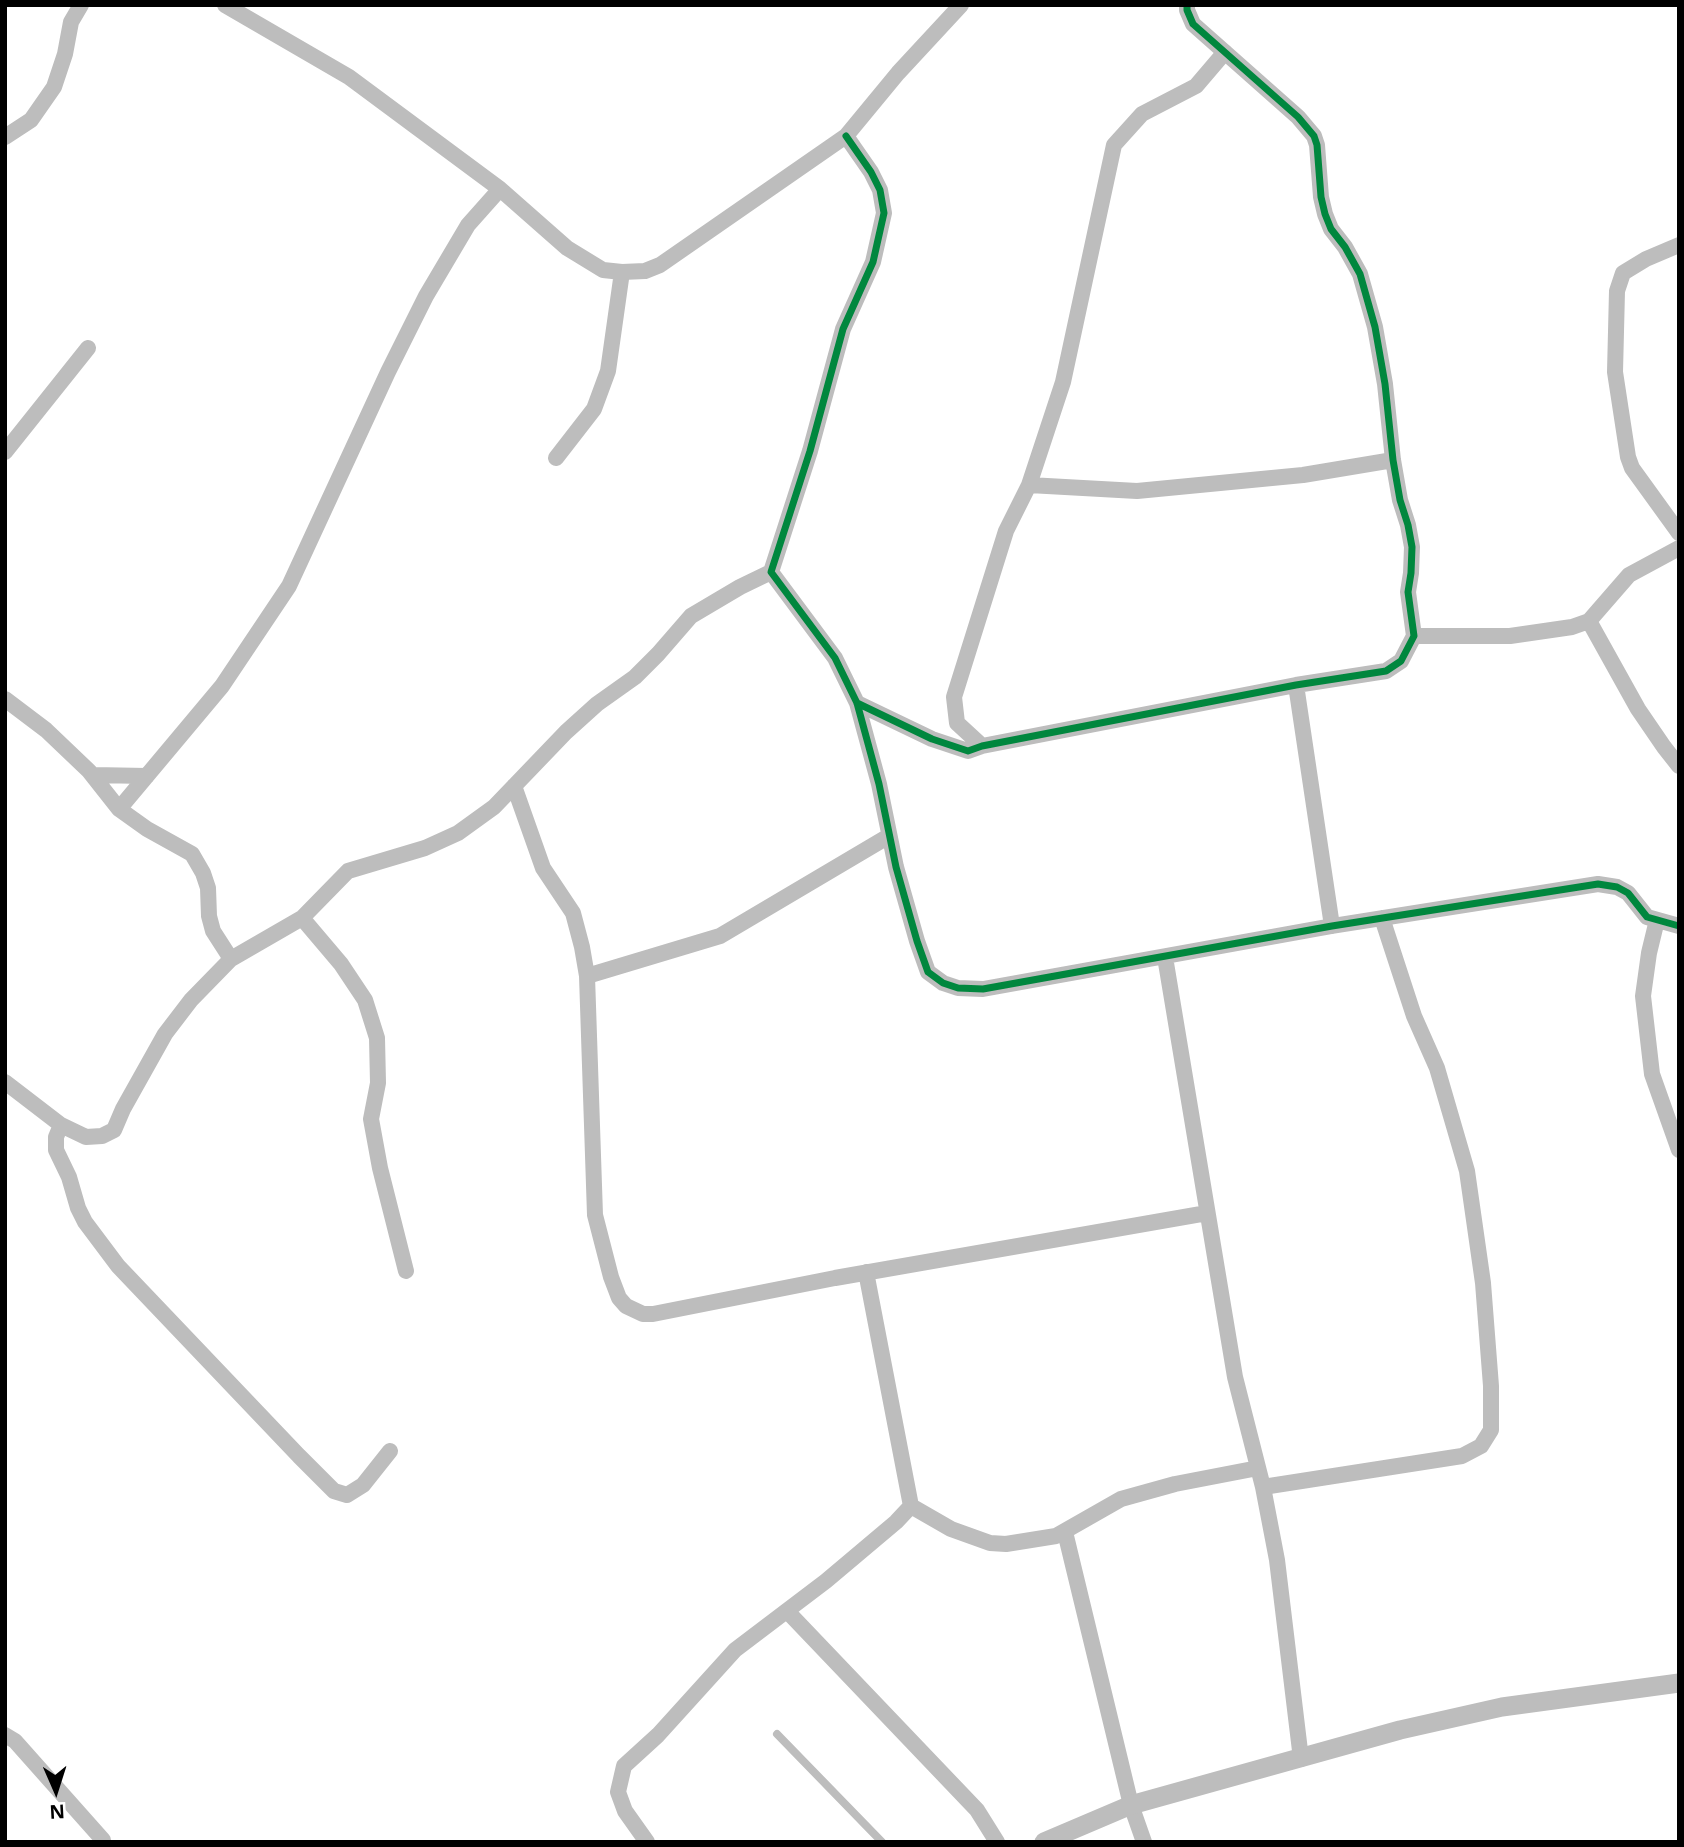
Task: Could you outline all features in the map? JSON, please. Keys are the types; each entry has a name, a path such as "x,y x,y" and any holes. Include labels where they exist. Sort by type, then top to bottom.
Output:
{"street":[{"path":"5,137 31,120 54,88 65,54 71,22 81,5"},
{"path":"225,5 349,76 500,189 567,248 603,270 622,272 645,271 660,265 846,136 898,73 961,5"},
{"path":"857,703 932,739 968,751 982,746 1296,685 1386,671 1401,661 1414,636 1408,592 1412,547 1393,460 1385,384 1375,327 1360,274 1331,229 1325,214 1314,136 1298,117 1193,24 1187,5"},
{"path":"982,746 957,723 954,697 1006,531 1029,485 1063,383 1114,145 1142,114 1196,86 1225,52"},
{"path":"5,1082 61,1125 86,1136 102,1136 114,1130 122,1109 164,1034 191,1000 231,959 302,918 348,871 425,848 458,833 494,807 566,732 597,704 635,677 691,616 771,572 810,451 843,329 873,262 884,213 880,190 846,136"},
{"path":"119,809 222,686 289,586 426,296 468,225 500,189"},
{"path":"1679,245 1646,259 1623,273 1617,291 1615,372 1632,468 1679,533"},
{"path":"556,458 594,409 608,371 622,272"},
{"path":"5,453 88,348"},
{"path":"1029,485 1137,491 1303,475 1393,460"},
{"path":"1414,636 1510,636 1572,627 1589,621 1629,575 1679,548"},
{"path":"771,572 835,659 857,703 879,784 896,867 917,941 928,972 943,983 958,988 984,989 1332,926 1598,884 1618,887 1628,893 1647,917 1679,926"},
{"path":"1589,621 1638,709 1679,766"},
{"path":"1296,685 1332,926"},
{"path":"5,699 46,730 93,775 119,809 147,830 192,854 208,888 209,916 213,931 231,959"},
{"path":"93,775 148,776"},
{"path":"514,786 543,868 573,913 582,947 587,976 595,1215 611,1277 619,1298 626,1306 643,1314 653,1314 866,1272 1207,1213"},
{"path":"587,976 720,936 889,836"},
{"path":"302,918 341,964 365,1000 377,1038 378,1083 371,1119 380,1168 406,1271"},
{"path":"1263,1487 1462,1456 1481,1446 1491,1430 1491,1386 1483,1283 1467,1171 1437,1068 1414,1016 1382,918"},
{"path":"1657,920 1643,996 1652,1074 1679,1150"},
{"path":"1165,957 1236,1377 1263,1487 1277,1560 1301,1759"},
{"path":"61,1125 56,1137 56,1150 85,1222 118,1266 299,1456 334,1490 347,1495 363,1485 390,1451"},
{"path":"866,1272 911,1506 951,1529 997,1544 1043,1538 1065,1532 1121,1499 1175,1484 1258,1468"},
{"path":"647,1842 625,1811 618,1791 624,1766 658,1735 735,1650 857,1555 911,1506"},
{"path":"1065,1532 1131,1805 1144,1842"},
{"path":"787,1611 977,1810 997,1842"},
{"path":"1044,1842 1131,1805 1400,1730 1502,1707 1679,1683"},
{"path":"5,1735 15,1741 103,1840"}],"lane":[{"path":"777,1734 882,1842"}],"cycle path":[{"path":"857,703 932,739 968,751 982,746 1296,685 1386,671 1401,661 1414,636 1408,592 1412,547 1393,460 1385,384 1375,327 1360,274 1331,229 1325,214 1314,136 1298,117 1193,24 1187,5"},
{"path":"846,136 880,190 884,213 873,262 843,329 810,451 771,572 835,658 857,703 879,784 896,867 928,972 943,983 958,988 983,989 1332,926 1598,884 1617,887 1628,893 1647,917 1679,926"}]}
